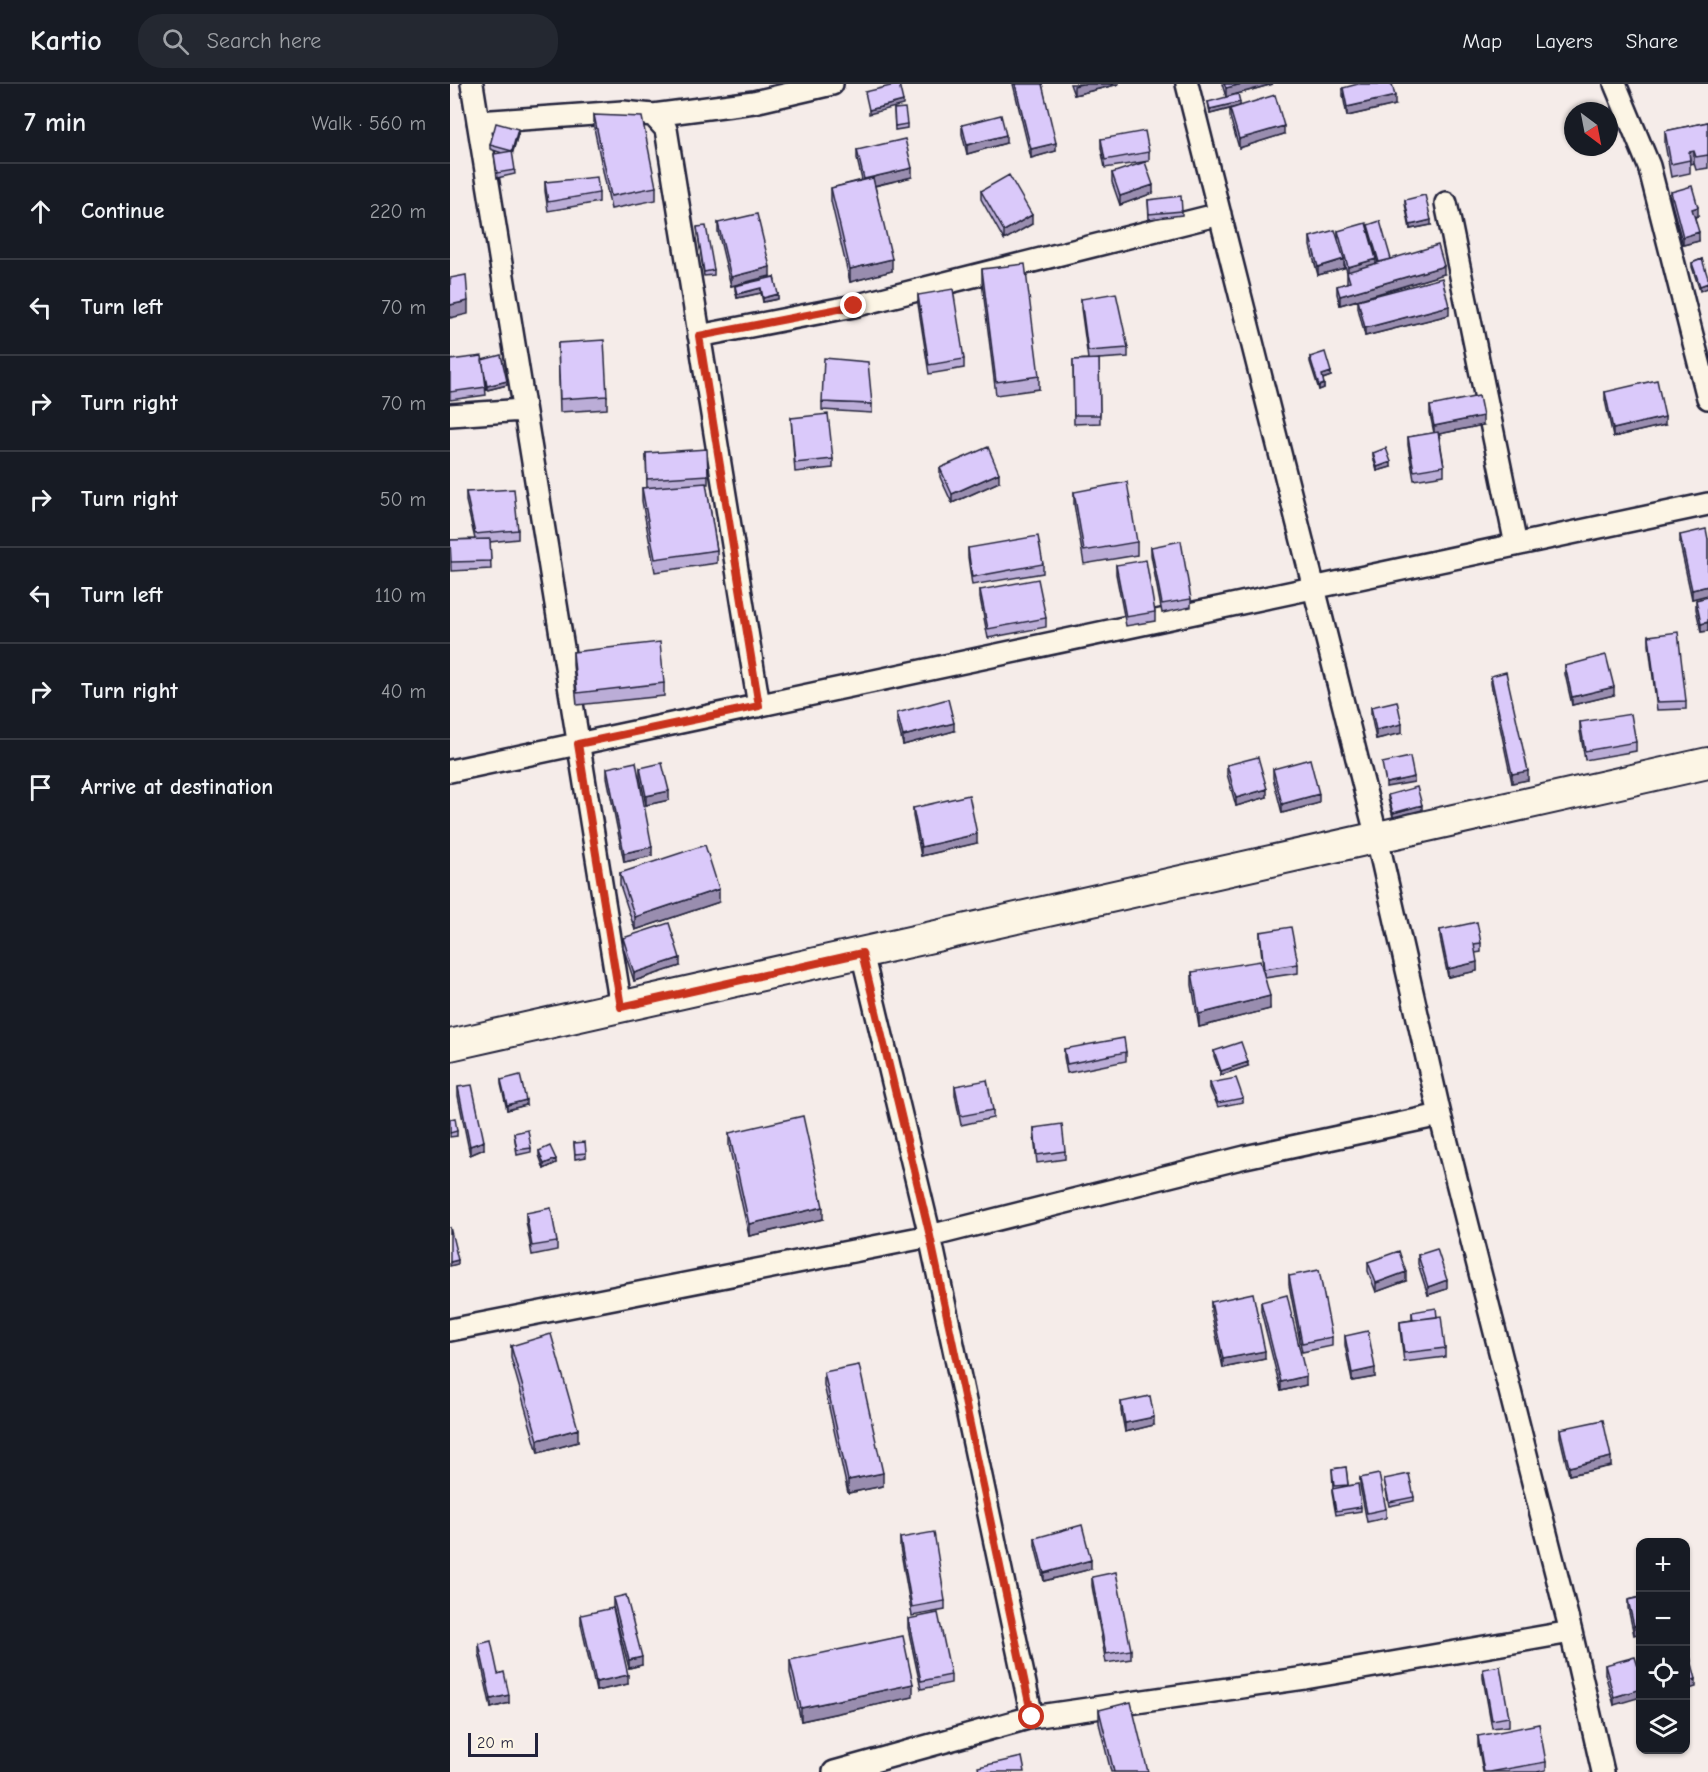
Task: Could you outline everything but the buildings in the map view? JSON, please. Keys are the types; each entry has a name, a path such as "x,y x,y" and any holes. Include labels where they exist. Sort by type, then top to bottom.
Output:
{"main road":[{"path":"450,1045 1708,763"}],"street":[{"path":"472,84 621,1007"},
{"path":"478,122 623,112 654,116 754,102 832,84"},
{"path":"1187,84 1312,588 1377,838 1440,1115 1571,1632 1603,1772"},
{"path":"1615,84 1649,165 1708,398"},
{"path":"654,116 666,129 759,706"},
{"path":"1446,203 1516,545"},
{"path":"699,336 854,306 1220,213"},
{"path":"450,415 523,410"},
{"path":"450,771 1708,504"},
{"path":"862,953 930,1236 1032,1717"},
{"path":"450,1330 930,1236 1245,1157 1440,1115"},
{"path":"834,1772 1032,1717 1305,1678 1571,1632"}],"route":[{"path":"854,306 699,336 759,706 578,744 621,1007 862,953 930,1236 1032,1717"}]}
